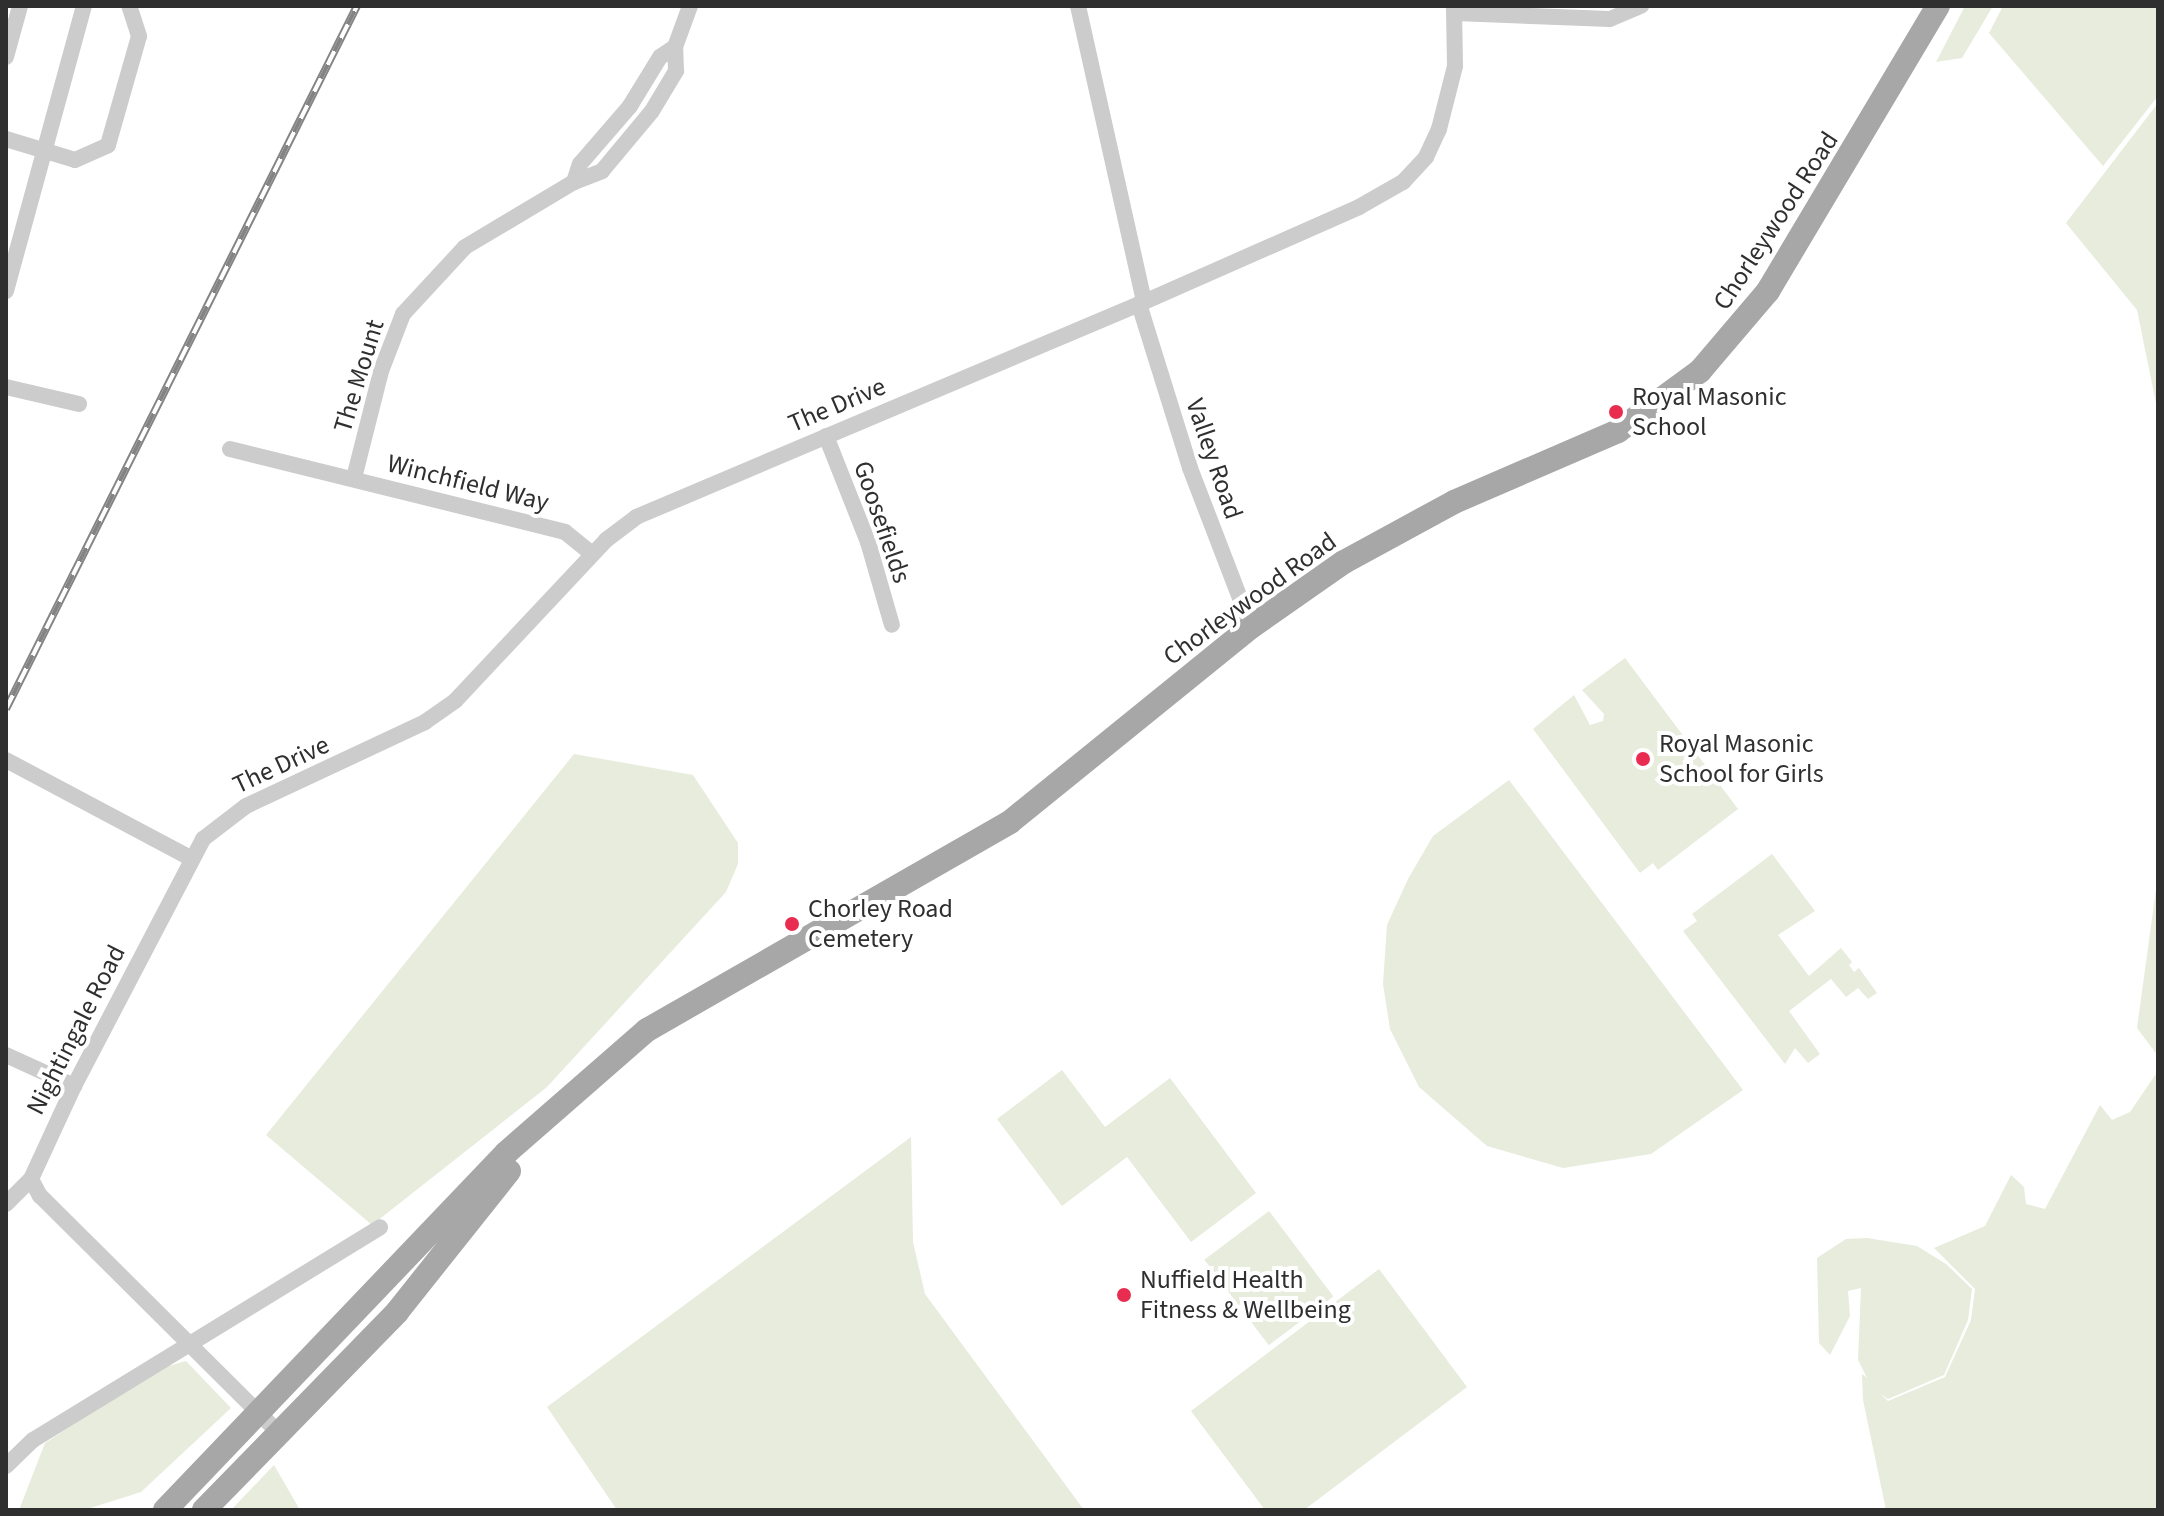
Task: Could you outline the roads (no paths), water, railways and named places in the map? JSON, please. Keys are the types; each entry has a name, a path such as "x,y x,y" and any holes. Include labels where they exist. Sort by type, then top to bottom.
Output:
{"main road":[{"name":"Chorleywood Road","path":"536,1129 647,1030 1010,822 1251,627 1344,562 1454,502 1618,431 1700,371 1768,291 1938,6"},
{"path":"165,1510 260,1416 318,1344 506,1153 536,1129"},
{"path":"204,1510 397,1312 536,1129"}],"street":[{"path":"6,57 20,6"},
{"path":"6,291 84,6"},
{"path":"6,139 43,154 82,160 108,145 139,36 129,6"},
{"name":"The Mount","path":"354,478 393,336 419,292 465,247 574,182 602,171 652,111 676,71 675,47 690,6"},
{"name":"Valley Road","path":"1078,6 1142,303 1190,468 1251,627"},
{"path":"1455,10 1610,19 1641,6"},
{"name":"The Drive","path":"190,858 223,820 246,806 397,736 455,701 592,554 636,517 1142,303 1359,207 1417,170 1439,129 1452,82 1455,10"},
{"path":"6,387 79,404"},
{"name":"Goosefields","path":"826,436 868,542 892,625"},
{"name":"Winchfield Way","path":"230,449 565,532 592,554"},
{"path":"12,763 190,858"},
{"name":"Nightingale Road","path":"31,1179 74,1086 190,858"},
{"path":"6,1055 74,1086"},
{"path":"6,1204 31,1179 40,1196 279,1433"},
{"path":"6,1466 33,1440 380,1227"}],"railway":[{"path":"6,709 357,6"}],"place":[{"name":"Royal Masonic School","path":"1616,412"},
{"name":"Royal Masonic School for Girls","path":"1643,759"},
{"name":"Chorley Road Cemetery","path":"792,924"},
{"name":"Nuffield Health Fitness & Wellbeing","path":"1124,1295"}]}
